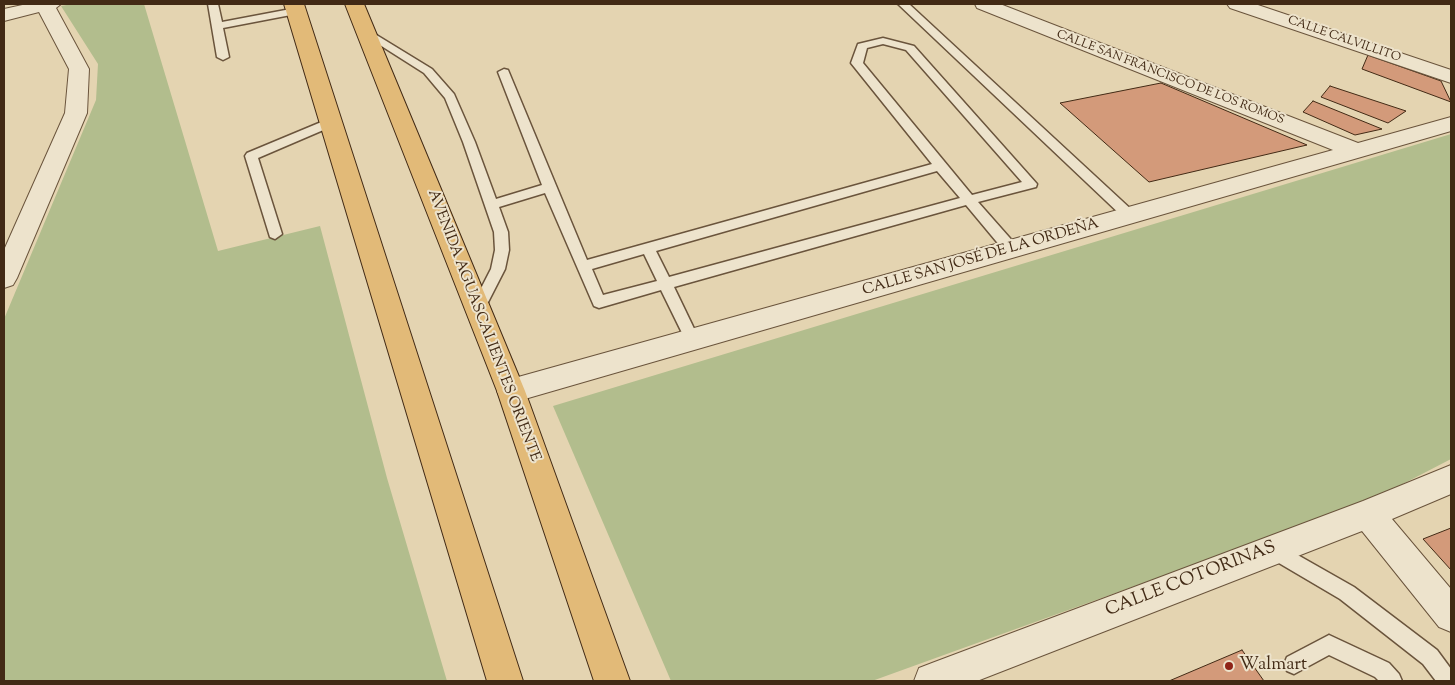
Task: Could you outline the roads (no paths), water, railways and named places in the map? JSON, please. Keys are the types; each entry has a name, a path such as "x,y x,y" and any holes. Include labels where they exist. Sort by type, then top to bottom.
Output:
{"main road":[{"name":"AVENIDA AGUASCALIENTES ORIENTE","path":"354,4 511,390 612,681"},
{"path":"295,7 505,681"}],"street":[{"name":"CALLE SAN FRANCISCO DE LOS ROMOS","path":"984,4 1011,9 1357,151"},
{"name":"CALLE CALVILLITO","path":"1237,4 1451,77"},
{"path":"4,15 48,5 80,69 76,113 4,278"},
{"name":"CALLE SAN JOSÉ DE LA ORDEÑA","path":"511,390 1451,124"},
{"name":"CALLE COTORINAS","path":"932,681 1272,549 1368,514 1451,480"},
{"path":"1368,514 1451,615"}],"lane":[{"path":"213,4 223,56"},
{"path":"903,4 1130,216"},
{"path":"218,26 295,7"},
{"path":"365,30 428,71 450,98 469,142 501,232 502,250 498,269 478,308"},
{"path":"504,72 549,187 599,302 969,200 1031,184 910,48 883,41 862,46 857,63 940,166 969,200 1011,249"},
{"path":"275,234 251,156 331,122"},
{"path":"583,266 940,166"},
{"path":"490,205 549,187"},
{"path":"648,248 692,340"},
{"path":"1272,549 1346,593 1430,657 1448,681"},
{"path":"1294,664 1329,645 1382,670 1392,681"}],"place":[{"name":"Walmart","path":"1229,666"}]}
